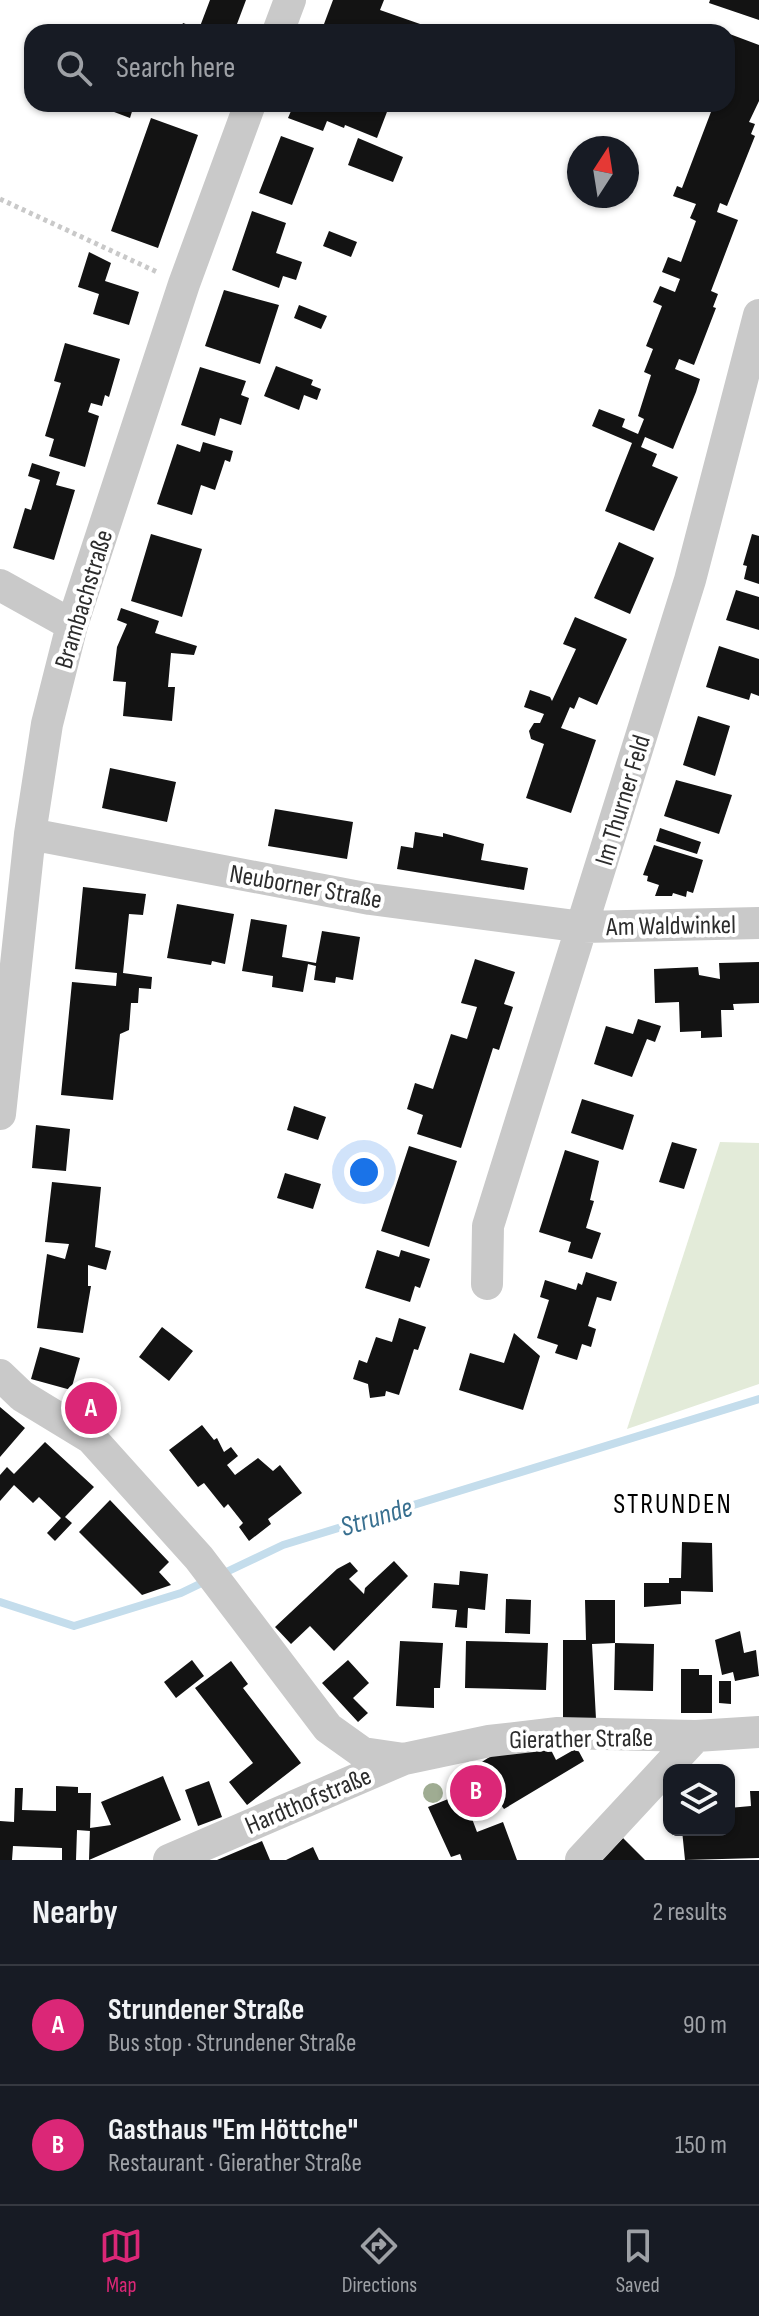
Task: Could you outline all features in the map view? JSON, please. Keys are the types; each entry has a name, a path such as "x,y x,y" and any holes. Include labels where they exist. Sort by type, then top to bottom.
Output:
{"street":[{"path":"281,24 290,0"},
{"name":"Brambachstraße","path":"0,1114 30,834 47,724 72,625 184,284 247,112"},
{"name":"Im Thurner Feld","path":"487,1284 488,1226 690,580 759,315"},
{"path":"0,585 72,625"},
{"name":"Neuborner Straße","path":"30,834 370,899 583,927"},
{"name":"Am Waldwinkel","path":"583,927 759,923"},
{"path":"0,1375 22,1396 91,1438 199,1558 328,1728 363,1753 404,1759"},
{"name":"Gierather Straße","path":"404,1759 489,1741 558,1733 696,1736 759,1732"},
{"path":"581,1860 696,1736"},
{"name":"Hardthofstraße","path":"169,1860 404,1759"}],"path":[{"path":"0,199 184,284"}],"green space":[{"path":"720,1142 759,1143 759,1384 627,1429"}],"building":[{"path":"210,0 246,0 237,24 201,24"},
{"path":"333,0 384,0 380,10 420,24 324,24"},
{"path":"710,0 759,0 759,20 709,3"},
{"path":"735,36 759,45 759,101 749,122 755,124 751,134 755,136 727,206 720,203 717,212 738,220 711,291 718,294 713,307 716,308 694,365 679,359 675,369 700,379 673,449 645,437 641,447 657,454 652,466 678,477 654,531 605,511 632,443 592,426 599,409 625,419 622,427 638,434 644,419 638,416 651,375 644,372 653,349 646,346 662,306 653,302 660,286 675,292 680,279 662,272 668,257 681,262 696,221 690,218 696,204 673,196 677,186 682,188 711,112 735,112"},
{"path":"114,112 132,112 130,118"},
{"path":"291,112 387,112 377,138 345,125 344,128 327,121 323,131 288,118"},
{"path":"151,118 198,135 158,248 111,231"},
{"path":"281,136 314,148 292,205 259,193"},
{"path":"358,138 403,157 393,182 348,165"},
{"path":"252,211 286,223 276,253 302,262 296,280 283,276 279,288 232,270"},
{"path":"329,231 357,242 351,257 323,246"},
{"path":"89,252 111,263 105,281 139,292 129,325 93,314 99,294 78,287"},
{"path":"224,290 279,305 260,364 205,346"},
{"path":"299,305 327,316 321,329 294,318"},
{"path":"65,343 120,359 109,397 105,395 102,406 91,403 88,412 99,416 85,467 49,456 54,439 45,436 61,383 54,381"},
{"path":"276,366 313,380 311,385 321,389 317,400 304,395 299,410 264,396"},
{"path":"200,367 246,381 241,395 249,398 241,425 220,418 215,436 181,425"},
{"path":"203,442 233,451 230,462 225,460 215,490 201,485 192,515 157,504 177,444 200,452"},
{"path":"32,463 60,472 56,485 75,490 54,560 13,548 25,508 31,510 40,480 28,476"},
{"path":"151,534 202,549 182,617 131,601"},
{"path":"752,534 759,536 759,584 744,579 747,566 743,565"},
{"path":"619,542 654,558 630,614 594,598"},
{"path":"736,590 759,597 759,630 726,620"},
{"path":"121,608 159,621 155,633 197,646 194,655 171,653 168,687 175,687 172,721 123,716 126,682 113,681 117,647 127,624 117,620"},
{"path":"575,617 627,639 597,705 579,697 574,709 570,707 561,728 596,740 571,813 526,798 544,744 531,739 529,731 534,723 540,723 544,714 524,707 530,690 550,697 552,701 576,649 563,644"},
{"path":"719,646 759,659 759,696 751,693 749,700 706,687"},
{"path":"698,716 730,726 715,776 683,765"},
{"path":"110,768 176,782 167,822 102,808"},
{"path":"676,780 732,795 719,834 664,816"},
{"path":"275,809 353,822 347,859 268,846"},
{"path":"660,828 701,842 697,854 656,841"},
{"path":"415,832 443,837 443,833 484,844 481,860 528,868 524,890 397,869 401,846 413,848"},
{"path":"654,845 703,860 693,893 687,891 686,897 673,893 672,896 655,896 659,885 647,881 648,876 643,875"},
{"path":"83,887 146,894 143,915 129,914 123,973 152,977 151,989 139,988 138,1003 131,1003 129,1030 120,1034 113,1100 61,1095 72,982 116,986 117,973 75,969"},
{"path":"177,904 234,914 225,964 212,961 211,965 167,958"},
{"path":"251,919 287,925 282,957 316,963 322,931 360,937 353,980 336,977 335,983 314,980 316,966 308,964 303,992 272,987 273,976 242,971"},
{"path":"475,959 515,972 504,1004 513,1007 499,1050 493,1048 461,1148 417,1134 423,1115 407,1109 415,1083 433,1089 451,1034 467,1039 477,1007 461,1003"},
{"path":"759,962 759,1003 733,1004 734,1010 721,1010 722,1037 701,1038 701,1031 680,1032 679,1002 655,1003 654,969 698,967 699,975 720,979 719,963"},
{"path":"638,1019 661,1026 655,1042 647,1039 632,1077 594,1064 606,1026 633,1034"},
{"path":"582,1099 634,1115 623,1150 571,1133"},
{"path":"294,1106 326,1117 318,1140 287,1130"},
{"path":"36,1125 70,1129 66,1171 32,1168"},
{"path":"672,1142 697,1149 684,1189 659,1182"},
{"path":"409,1146 457,1161 429,1247 381,1231"},
{"path":"565,1150 599,1161 590,1200 594,1201 586,1228 601,1233 592,1259 568,1252 571,1242 539,1232"},
{"path":"285,1173 321,1184 313,1209 277,1198"},
{"path":"52,1182 101,1187 95,1247 111,1251 106,1270 88,1265 88,1286 91,1286 83,1333 37,1328 47,1254 65,1259 69,1244 45,1242"},
{"path":"377,1250 399,1257 401,1250 430,1259 420,1288 415,1286 410,1302 365,1288"},
{"path":"586,1272 617,1282 611,1301 597,1297 588,1326 596,1329 591,1347 582,1344 577,1360 555,1353 558,1345 537,1338 549,1300 540,1297 545,1280 576,1290 578,1283 582,1285"},
{"path":"399,1318 426,1327 418,1350 414,1349 399,1395 386,1391 385,1396 370,1398 368,1384 353,1379 359,1360 367,1363 376,1337 392,1342"},
{"path":"162,1327 193,1351 169,1381 139,1357"},
{"path":"514,1333 540,1356 523,1410 459,1390 470,1353 504,1363"},
{"path":"40,1347 80,1358 71,1390 31,1379"},
{"path":"0,1407 25,1428 0,1457"},
{"path":"202,1425 214,1440 217,1438 224,1452 231,1447 238,1456 227,1465 235,1475 258,1458 273,1471 280,1465 302,1493 268,1519 271,1524 249,1541 239,1527 243,1523 228,1504 224,1508 204,1483 198,1487 169,1450"},
{"path":"45,1442 94,1487 65,1517 72,1523 55,1541 47,1533 61,1518 39,1497 33,1503 14,1485 0,1501 0,1475 7,1467 14,1474"},
{"path":"110,1500 169,1562 159,1572 171,1585 142,1595 79,1532"},
{"path":"682,1542 712,1543 713,1592 681,1591 681,1604 644,1607 644,1583 669,1583 669,1578 681,1578"},
{"path":"394,1561 408,1576 334,1651 310,1626 291,1644 275,1627 337,1569 350,1562 358,1571 349,1579 364,1594 365,1588"},
{"path":"460,1571 488,1574 485,1610 468,1608 467,1628 455,1627 457,1610 432,1608 434,1583 459,1585"},
{"path":"506,1599 531,1600 530,1634 505,1633"},
{"path":"585,1600 615,1600 615,1643 592,1644 596,1719 563,1719 563,1640 586,1640"},
{"path":"740,1631 744,1653 756,1650 759,1676 735,1681 733,1672 722,1675 715,1640"},
{"path":"400,1641 443,1643 440,1688 434,1688 434,1708 396,1706"},
{"path":"466,1641 548,1643 546,1690 465,1688"},
{"path":"615,1643 654,1644 653,1691 614,1690"},
{"path":"192,1660 204,1676 176,1698 164,1682"},
{"path":"348,1660 369,1683 353,1698 368,1713 358,1722 322,1683"},
{"path":"231,1661 248,1684 243,1688 301,1763 247,1805 229,1782 253,1763 195,1688"},
{"path":"681,1669 699,1669 699,1675 712,1675 712,1713 681,1713"},
{"path":"719,1681 731,1681 731,1704 719,1703"},
{"path":"547,1742 556,1760 577,1748 584,1761 504,1809 501,1805 471,1816 477,1832 503,1822 517,1860 462,1860 460,1854 451,1857 428,1807 471,1790 468,1782 483,1775 477,1765 499,1751"},
{"path":"163,1776 181,1820 89,1860 90,1828 111,1825 101,1802"},
{"path":"209,1781 222,1817 198,1826 185,1790"},
{"path":"56,1786 78,1787 78,1793 91,1793 90,1831 77,1830 76,1860 62,1860 62,1848 13,1846 12,1860 0,1860 0,1821 14,1822 15,1788 23,1788 22,1810 56,1811"},
{"path":"750,1791 759,1791 759,1858 685,1860 683,1836 735,1836 735,1807 751,1806"},
{"path":"623,1838 645,1860 602,1860"},
{"path":"262,1841 270,1860 217,1860"},
{"path":"313,1847 319,1860 286,1860"}],"waterway":[{"name":"Strunde","path":"220,1575 283,1545 759,1399"},
{"name":"Strunde","path":"0,1602 74,1626 181,1593 208,1580"}],"place":[{"name":"Strundener Straße","path":"91,1408"},
{"name":"Gasthaus \"Em Höttche\"","path":"476,1791"}],"district":[{"name":"STRUNDEN","path":"673,1503"}]}
